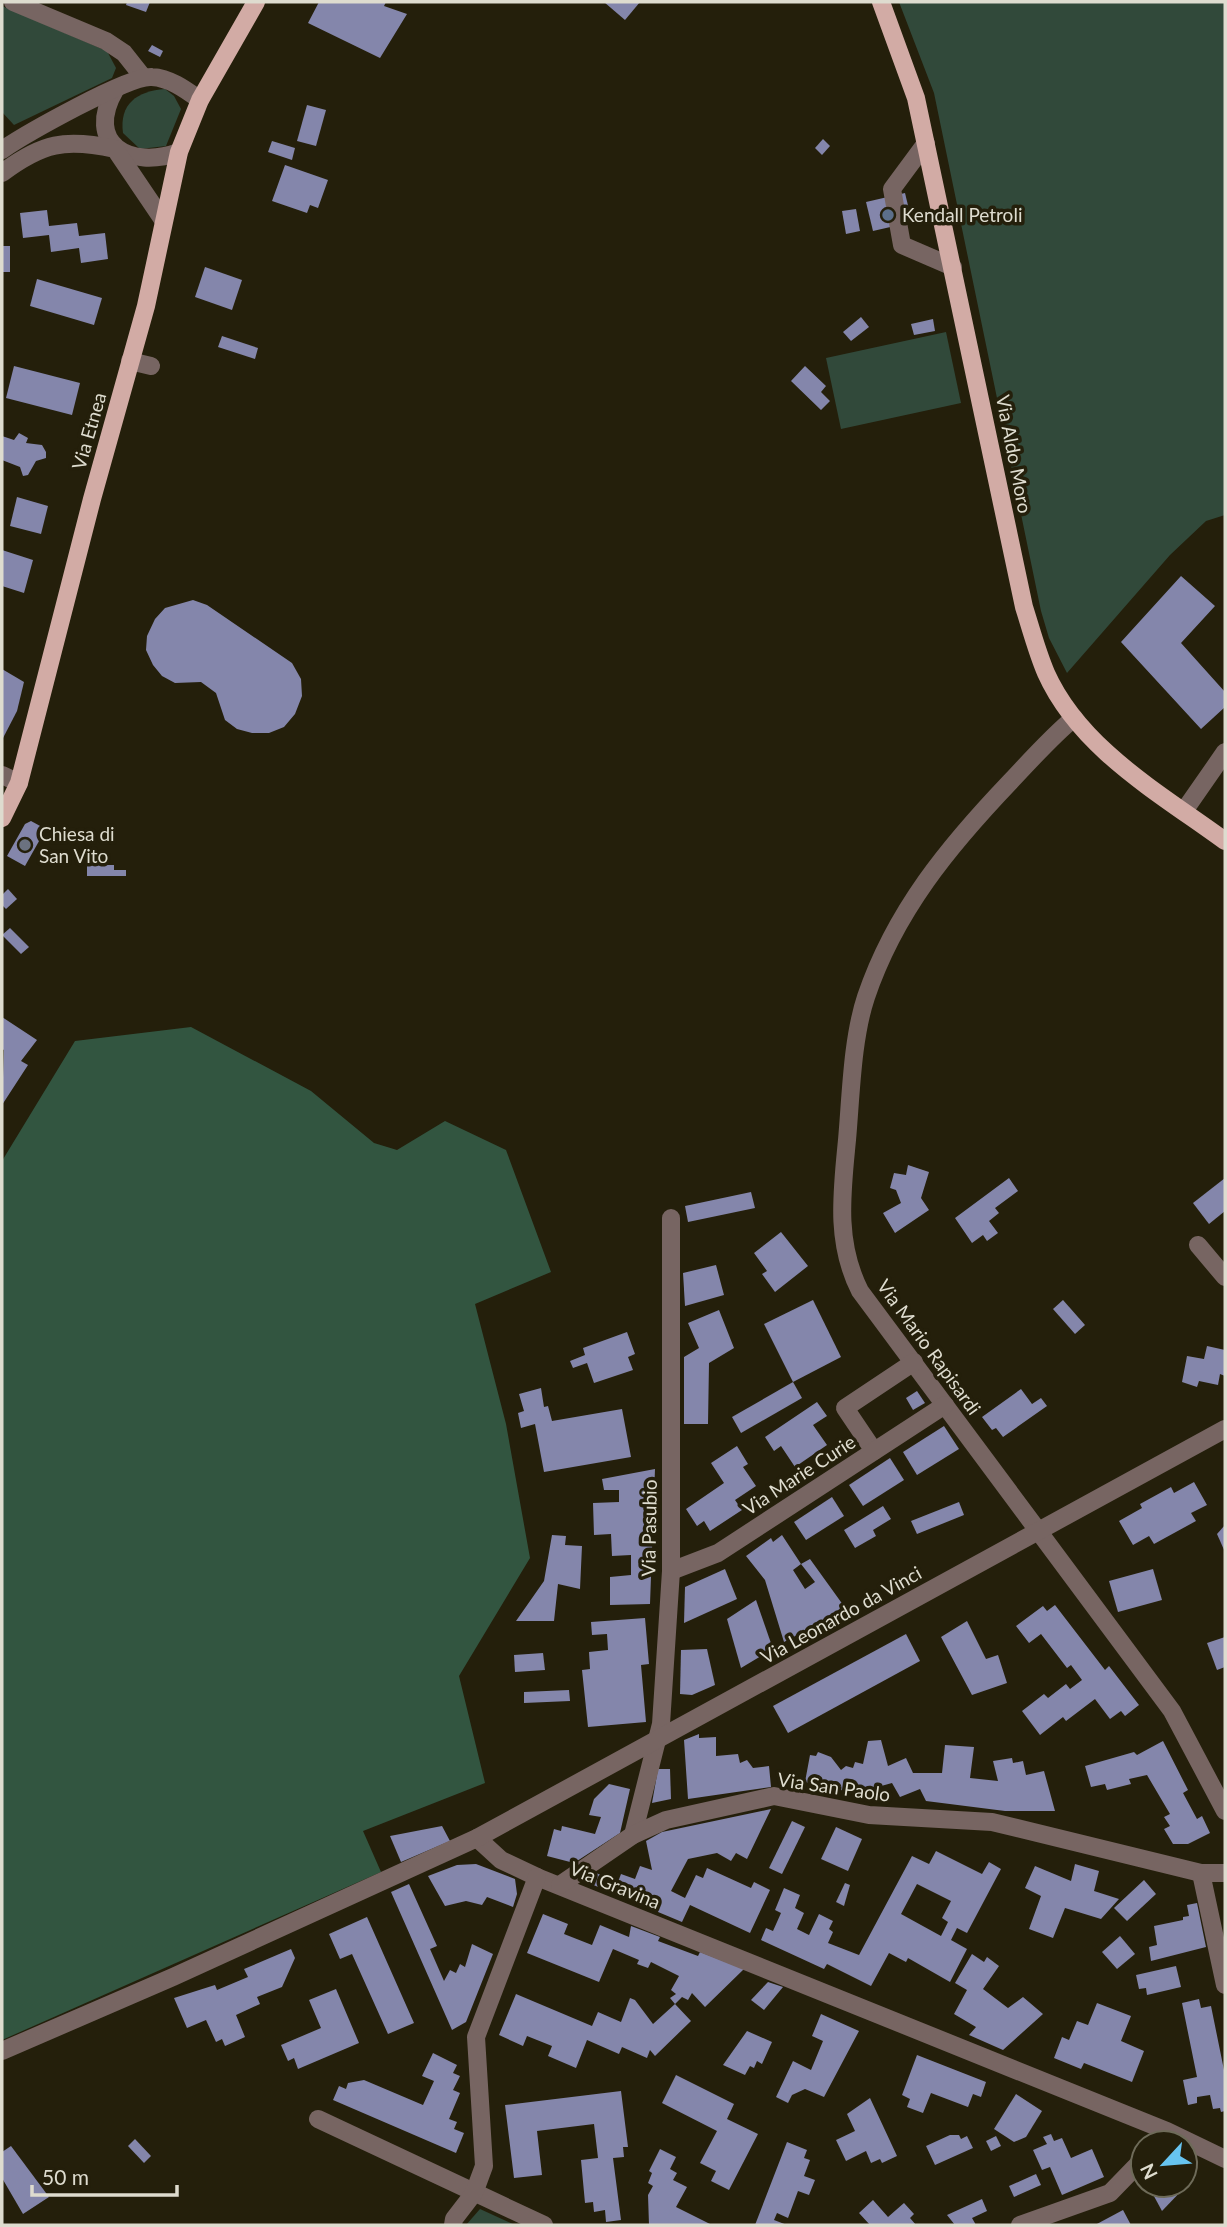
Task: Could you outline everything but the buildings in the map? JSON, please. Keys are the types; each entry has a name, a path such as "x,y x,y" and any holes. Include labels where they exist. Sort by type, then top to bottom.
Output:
{"main road":[{"name":"Via Etnea","path":"2,818 19,783 146,306 179,152 200,100 256,2"},
{"name":"Via Aldo Moro","path":"881,2 916,98 1024,607 1047,676 1074,718 1125,768 1225,841"}],"street":[{"path":"13,2 106,41 124,53 143,77"},
{"path":"2,150 49,121 143,77 165,80 200,100"},
{"path":"115,90 107,103 104,121 107,136 163,220"},
{"path":"2,173 46,146 71,142 115,149 149,160 179,152"},
{"path":"926,143 892,189 902,245 953,267"},
{"path":"130,361 151,366"},
{"name":"Via Mario Rapisardi","path":"1074,718 973,821 914,895 888,943 865,999 854,1070 842,1203 844,1247 860,1291 1171,1711 1225,1811"},
{"path":"1184,811 1225,752"},
{"path":"2,775 19,783"},
{"name":"Via Pasubio","path":"633,1836 654,1742 661,1724 671,1571 671,1218"},
{"path":"1198,1245 1225,1277"},
{"path":"874,1451 845,1408 914,1362"},
{"name":"Via Marie Curie","path":"671,1571 718,1553 945,1405"},
{"name":"Via Leonardo da Vinci","path":"477,1838 1225,1429"},
{"name":"Via San Paolo","path":"560,1885 633,1836 666,1820 774,1796 869,1815 992,1822 1201,1873 1225,1873"},
{"path":"2,2051 173,1977 477,1838"},
{"name":"Via Gravina","path":"477,1838 500,1860 537,1877 1143,2129"},
{"path":"1201,1873 1225,1985"},
{"path":"453,2225 454,2219 474,2193 484,2166 476,2037 537,1877"},
{"path":"318,2119 544,2225"},
{"name":"Via Gravina","path":"1199,2150 1225,2159"},
{"path":"1020,2225 1059,2220 1110,2193 1129,2173"}],"green space":[{"path":"899,2 1225,2 1225,515 1206,521 1170,555 1067,673 1049,638 1041,611 934,93"},
{"path":"2,6 107,51 116,68 112,78 14,125 2,112"},
{"path":"165,89 174,96 181,109 166,146 140,149 123,133 124,114 138,96"},
{"path":"946,332 961,403 841,429 826,358"},
{"path":"191,1027 311,1091 374,1143 397,1150 445,1121 506,1150 551,1272 475,1304 506,1424 530,1558 459,1676 485,1783 363,1831 381,1872 2,2040 2,1161 75,1041"},
{"path":"480,2209 515,2225 466,2225"}],"place":[{"name":"Kendall Petroli","path":"888,215"},
{"name":"Chiesa di San Vito","path":"25,845"}]}
